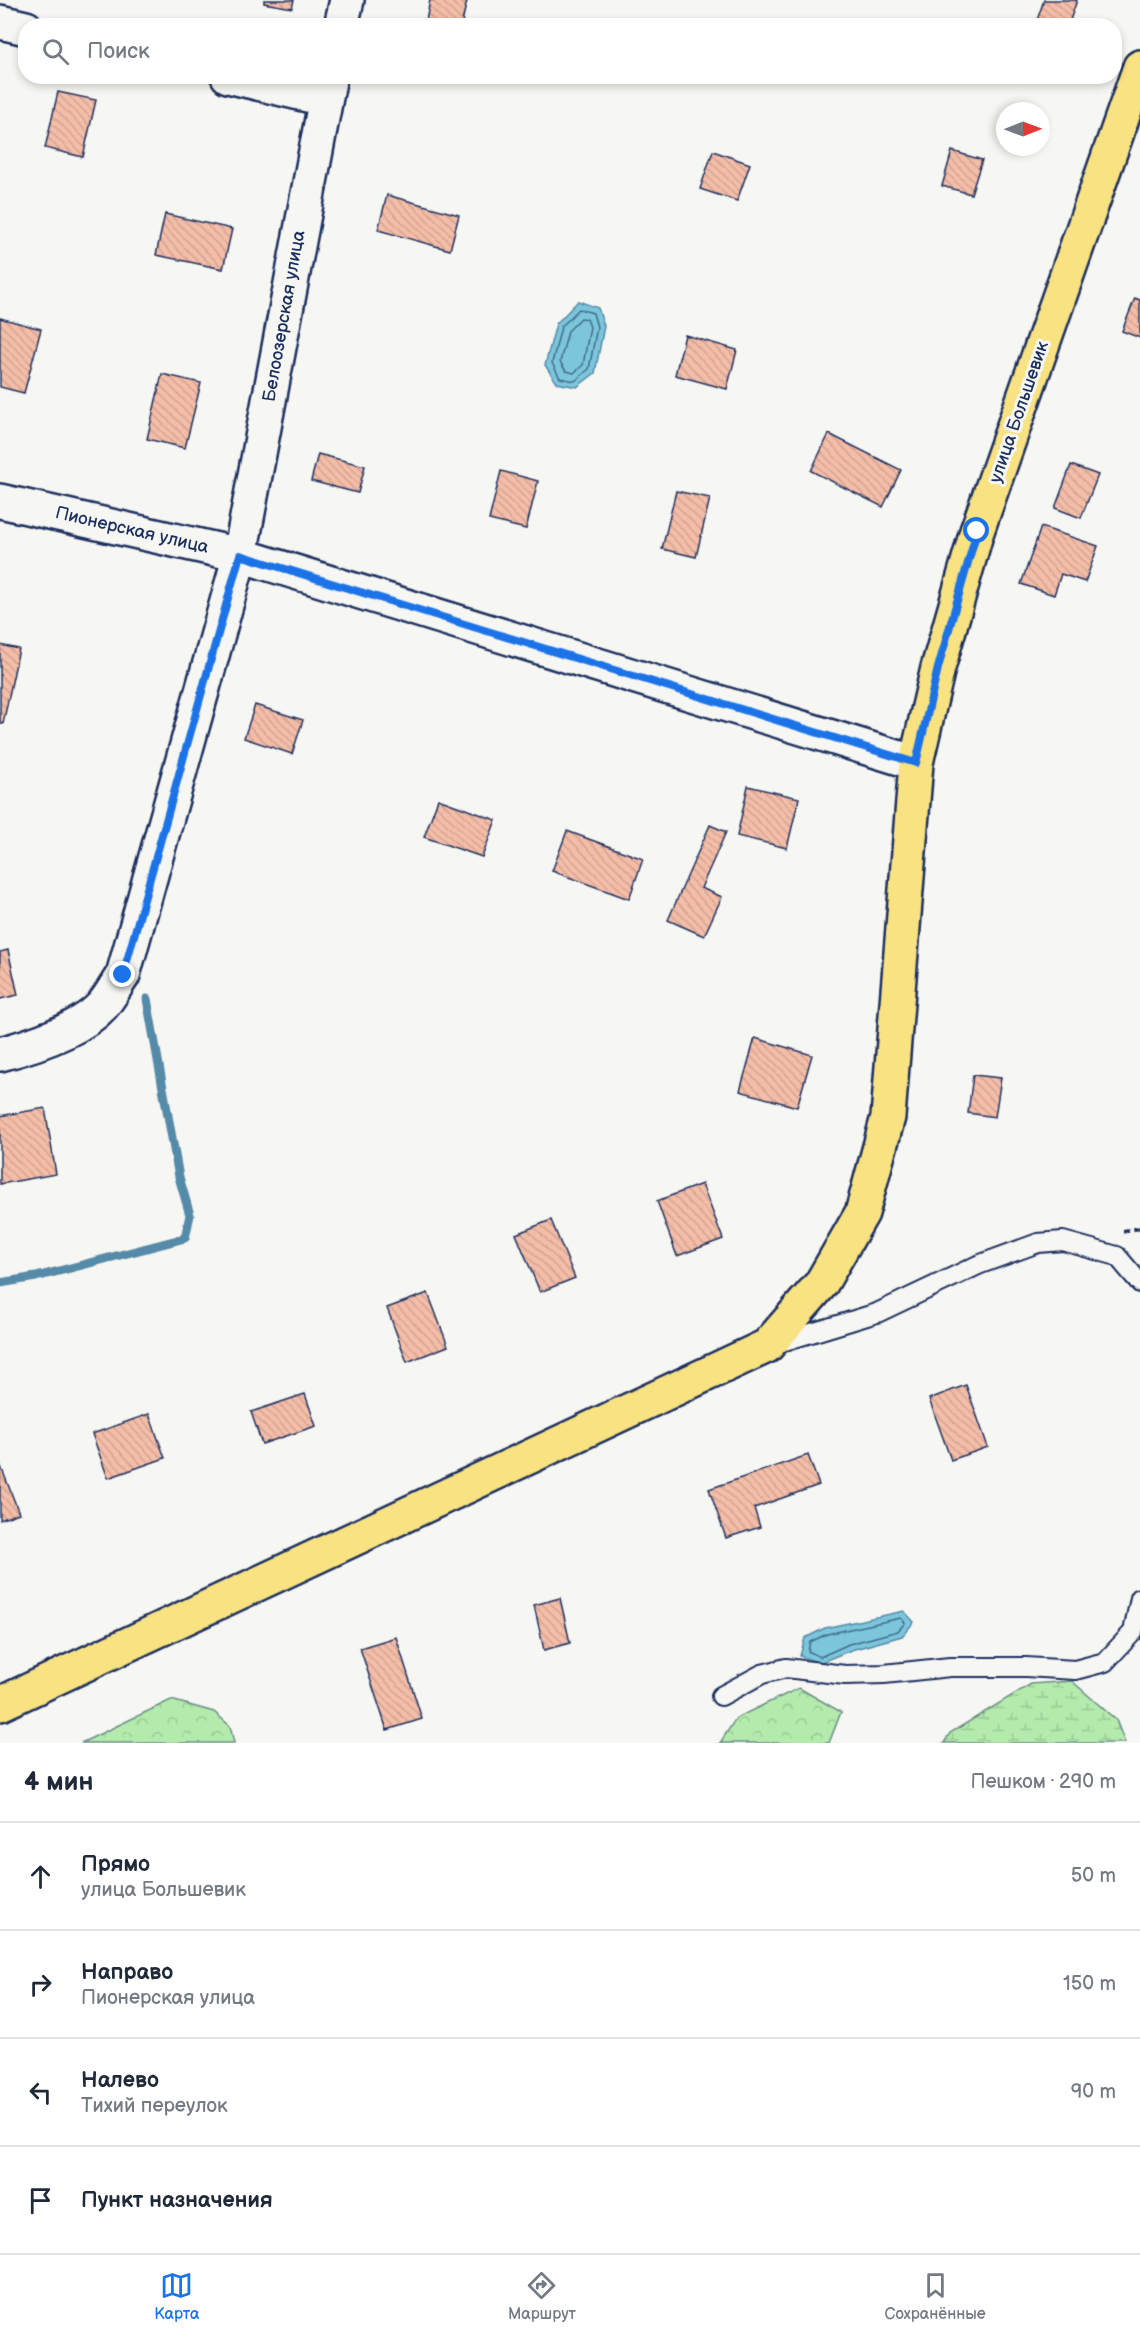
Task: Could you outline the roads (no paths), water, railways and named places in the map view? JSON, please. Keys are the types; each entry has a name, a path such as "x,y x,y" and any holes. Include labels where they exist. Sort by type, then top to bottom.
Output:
{"main road":[{"name":"улица Большевик","path":"767,1346 821,1284 862,1213 888,1117 916,763 938,668 977,531 1140,67"},
{"path":"0,1704 767,1346"}],"street":[{"path":"343,18 347,0"},
{"path":"0,22 18,26"},
{"path":"294,84 327,88"},
{"name":"Белоозерская улица","path":"0,1054 64,1032 101,1007 123,975 240,555 327,88"},
{"name":"Пионерская улица","path":"0,501 240,555 916,763"}],"lane":[{"path":"767,1346 877,1313 978,1265 1038,1243 1063,1241 1118,1257 1140,1283"},
{"path":"721,1696 762,1674 786,1668 845,1675 884,1674 950,1667 1026,1667 1075,1670 1105,1662 1133,1632 1140,1598"}],"water":[{"path":"578,301 598,308 604,326 595,373 577,387 557,383 545,365 556,324"},
{"path":"904,1611 914,1622 902,1636 851,1650 819,1663 800,1656 805,1638 825,1628"}],"waterway":[{"path":"0,1283 36,1277 185,1238 190,1215 179,1177 147,999"}]}
